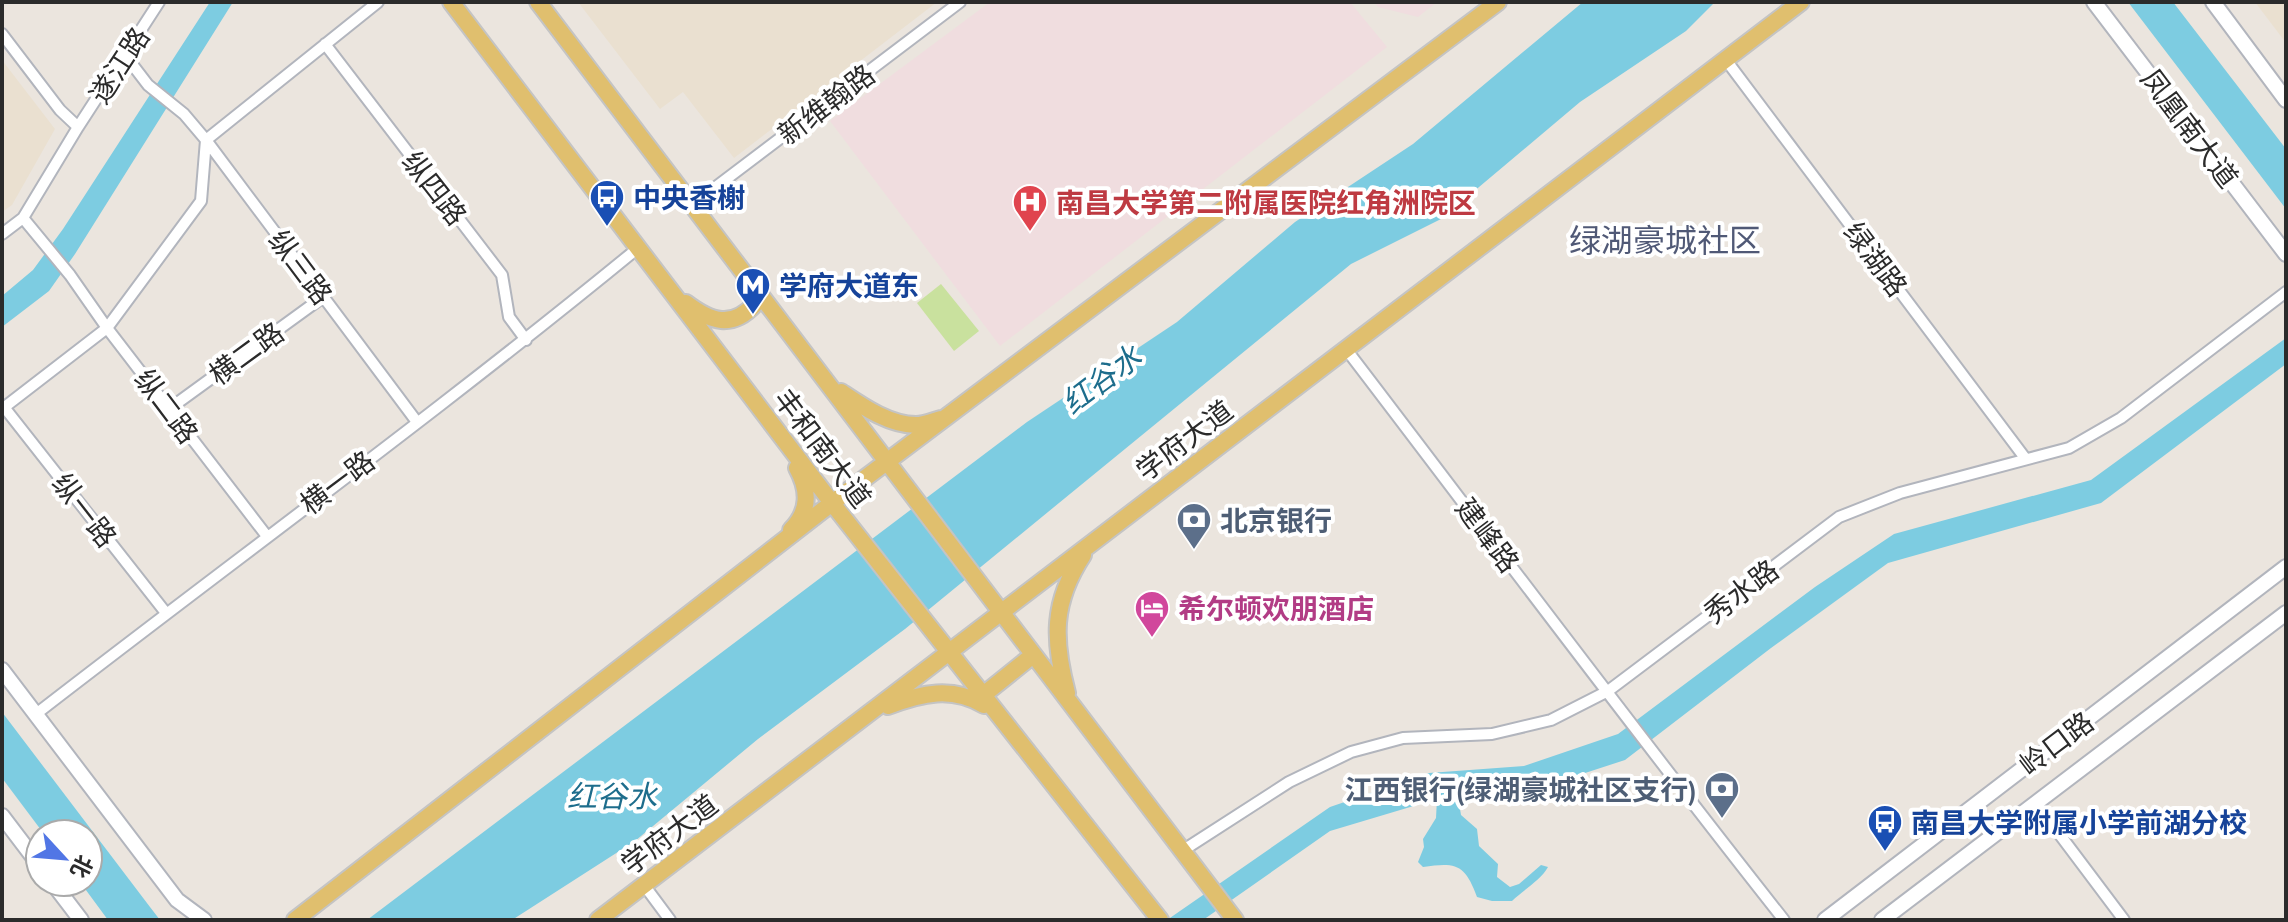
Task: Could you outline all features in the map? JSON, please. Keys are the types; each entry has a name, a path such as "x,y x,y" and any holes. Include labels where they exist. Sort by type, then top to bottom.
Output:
{"main road":[{"name":"丰和南大道","path":"451,2 832,503 1160,920"},
{"name":"丰和南大道","path":"538,2 1233,917"},
{"path":"295,920 832,503 1498,2"},
{"name":"学府大道","path":"598,920 872,712 943,646 1001,612 1801,2"},
{"path":"669,289 698,312 717,320 735,320 745,314 755,304 754,294 724,248"},
{"path":"826,382 866,409 894,420 916,425 950,416"},
{"path":"774,548 798,523 805,506 806,485 777,431"},
{"path":"1069,702 1058,656 1057,623 1063,590 1090,545"},
{"path":"982,696 1033,655"},
{"path":"872,712 921,693 945,692 970,696 993,710"}],"street":[{"name":"遂江路","path":"23,218 159,2"},
{"path":"3,408 107,328 201,201 206,140 378,2"},
{"name":"新维翰路","path":"692,205 960,2"},
{"name":"凤凰南大道","path":"2094,2 2286,254"},
{"path":"2213,2 2286,100"},
{"path":"2,34 60,110 78,127"},
{"name":"纵四路","path":"325,44 502,275 509,317 526,340"},
{"name":"纵三路","path":"125,55 148,85 184,114 206,140 417,422"},
{"name":"绿湖路","path":"1726,60 2025,458"},
{"path":"2,234 23,218"},
{"name":"纵二路","path":"23,218 70,275 266,535"},
{"name":"横一路","path":"36,714 266,535 526,340 638,248"},
{"name":"秀水路","path":"1182,851 1289,782 1351,752 1403,738 1492,734 1551,720 1608,691 1839,517 1900,493 2069,448 2121,418 2286,292"},
{"name":"横二路","path":"169,409 323,297"},
{"name":"建峰路","path":"1346,349 1608,691 1646,746 1784,920"},
{"name":"纵一路","path":"3,408 166,613"},
{"name":"岭口路","path":"1825,920 2286,567"},
{"name":"岭口路","path":"1882,920 2286,613"},
{"path":"2,670 177,900 204,920"},
{"path":"2036,803 2124,920"},
{"path":"2,816 24,845"},
{"path":"644,885 670,920"},
{"path":"64,898 81,920"}],"shaded area":[{"path":"578,2 937,2 734,158 683,92 660,109"},
{"name":"南昌大学第二附属医院红角洲院区","path":"990,2 1350,2 1387,47 1000,346 830,121"},
{"path":"1374,2 1437,2 1418,17 1378,7"},
{"path":"2255,2 2286,2 2286,43"},
{"path":"2,60 55,129 12,205 2,212"}],"green space":[{"path":"941,284 979,331 954,351 917,303"}],"water":[{"path":"210,2 233,2 49,291 2,327 2,296 33,270 63,229"},
{"name":"红谷水","path":"1583,2 1715,2 1686,31 1580,102 1441,219 1351,264 905,629 758,739 635,841 512,920 367,920 1027,422 1177,322 1295,222 1413,144"},
{"path":"2128,2 2173,2 2286,149 2286,209"},
{"path":"2286,338 2286,364 2101,503 1888,563 1625,760 1539,788 1458,797 1461,815 1477,829 1479,846 1498,864 1497,877 1510,887 1519,884 1541,865 1548,867 1512,901 1477,897 1468,878 1458,868 1444,865 1423,867 1418,862 1424,847 1423,839 1436,818 1437,799 1330,831 1203,920 1167,920 1330,807 1429,773 1524,766 1618,734 1815,587 1894,534 2091,480"},
{"path":"2,712 83,818 32,818 2,778"},
{"path":"104,846 160,920 108,920 92,898 104,898"}],"place":[{"name":"中央香榭","path":"607,228"},
{"name":"南昌大学第二附属医院红角洲院区","path":"1030,233"},
{"name":"学府大道东","path":"753,316"},
{"name":"北京银行","path":"1194,551"},
{"name":"希尔顿欢朋酒店","path":"1152,639"},
{"name":"江西银行(绿湖豪城社区支行)","path":"1722,820"},
{"name":"南昌大学附属小学前湖分校","path":"1885,853"}],"district":[{"name":"绿湖豪城社区","path":"1665,240"}]}
